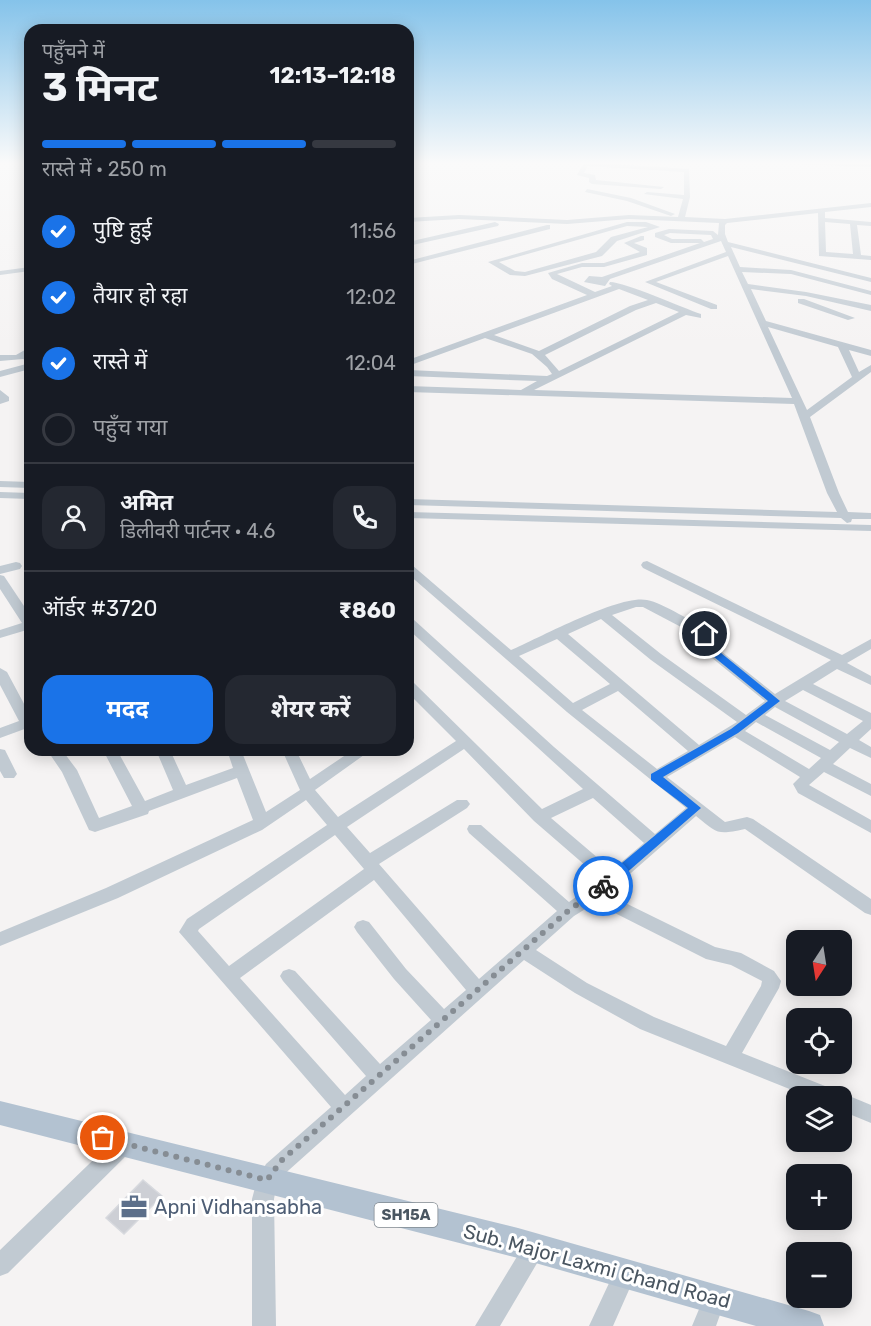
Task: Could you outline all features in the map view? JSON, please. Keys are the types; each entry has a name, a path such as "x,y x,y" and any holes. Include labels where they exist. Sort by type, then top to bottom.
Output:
{"main road":[{"name":"Sub. Major Laxmi Chand Road","path":"0,1113 535,1248 809,1326"}],"street":[{"path":"414,242 480,224"},
{"path":"493,224 519,234"},
{"path":"625,224 492,262 513,273 525,274 603,253 614,239 656,227 652,224"},
{"path":"720,240 720,228 723,224"},
{"path":"821,224 822,254 871,258"},
{"path":"853,224 857,257"},
{"path":"414,261 547,227"},
{"path":"596,296 555,277 552,273 582,265 604,266 644,253 645,250 628,242 669,231 713,233 730,253 805,416 851,528"},
{"path":"698,316 604,281 720,240 871,280"},
{"path":"714,307 683,284 730,253"},
{"path":"805,276 821,267"},
{"path":"737,269 777,270 871,293"},
{"path":"0,273 24,270"},
{"path":"840,285 854,276"},
{"path":"414,361 620,286"},
{"path":"746,290 871,308"},
{"path":"794,296 851,318"},
{"path":"540,354 633,308 657,300"},
{"path":"523,392 687,311"},
{"path":"762,323 871,353"},
{"path":"485,335 540,354 552,366 556,374"},
{"path":"842,345 857,378"},
{"path":"0,358 24,358"},
{"path":"12,371 24,359"},
{"path":"0,374 24,368"},
{"path":"805,416 871,368"},
{"path":"414,373 546,379"},
{"path":"414,388 798,401"},
{"path":"0,393 6,399 0,401"},
{"path":"0,484 24,485"},
{"path":"0,495 24,496"},
{"path":"414,502 871,516"},
{"path":"414,515 871,528"},
{"path":"646,565 839,662 871,681"},
{"path":"0,570 16,566"},
{"path":"414,573 572,709 722,828 747,823 871,908"},
{"path":"0,579 24,616"},
{"path":"414,583 422,580"},
{"path":"511,655 637,602 649,604 705,634 708,638 704,642 706,646 774,701 871,753"},
{"path":"604,615 745,723 808,775"},
{"path":"0,634 24,627"},
{"path":"414,627 654,843"},
{"path":"560,634 698,752"},
{"path":"655,777 745,723 774,701 870,645"},
{"path":"0,672 3,688 24,717"},
{"path":"803,684 871,720 801,782 803,789 871,827"},
{"path":"572,709 619,685"},
{"path":"414,691 540,817 611,878"},
{"path":"745,723 825,760 871,791"},
{"path":"0,733 24,724"},
{"path":"344,1108 188,932 190,928 336,827 465,742"},
{"path":"0,754 9,774"},
{"path":"58,756 84,797 92,824 97,825 142,810 242,770"},
{"path":"113,756 142,810"},
{"path":"166,756 182,794"},
{"path":"236,756 262,822"},
{"path":"292,756 308,790 336,827 478,991"},
{"path":"0,939 112,893 262,822 356,756"},
{"path":"540,817 594,791"},
{"path":"228,977 371,867 462,804"},
{"path":"264,1326 262,1209 267,1180 282,1160 568,911 594,895 611,878 696,808"},
{"path":"475,829 568,911"},
{"path":"594,895 712,954 735,958 762,972 772,981 730,1056"},
{"path":"363,927 400,974 443,1021"},
{"path":"524,951 580,988 647,1023 804,1086"},
{"path":"289,976 379,1077"},
{"path":"852,1106 871,1114"},
{"path":"0,1265 124,1144"},
{"path":"487,1326 535,1248"},
{"path":"602,1326 625,1274"},
{"path":"704,1326 715,1298"}],"building":[{"name":"Apni Vidhansabha","path":"143,1180 162,1196 124,1234 106,1218"}],"way so far":[{"path":"103,1138 267,1180 282,1160 568,911 594,895 603,886"}],"place":[{"name":"Apni Vidhansabha","path":"134,1207"}],"route":[{"path":"603,886 696,808 655,777 735,731 774,701 706,646 704,642 708,638 705,634"}]}
